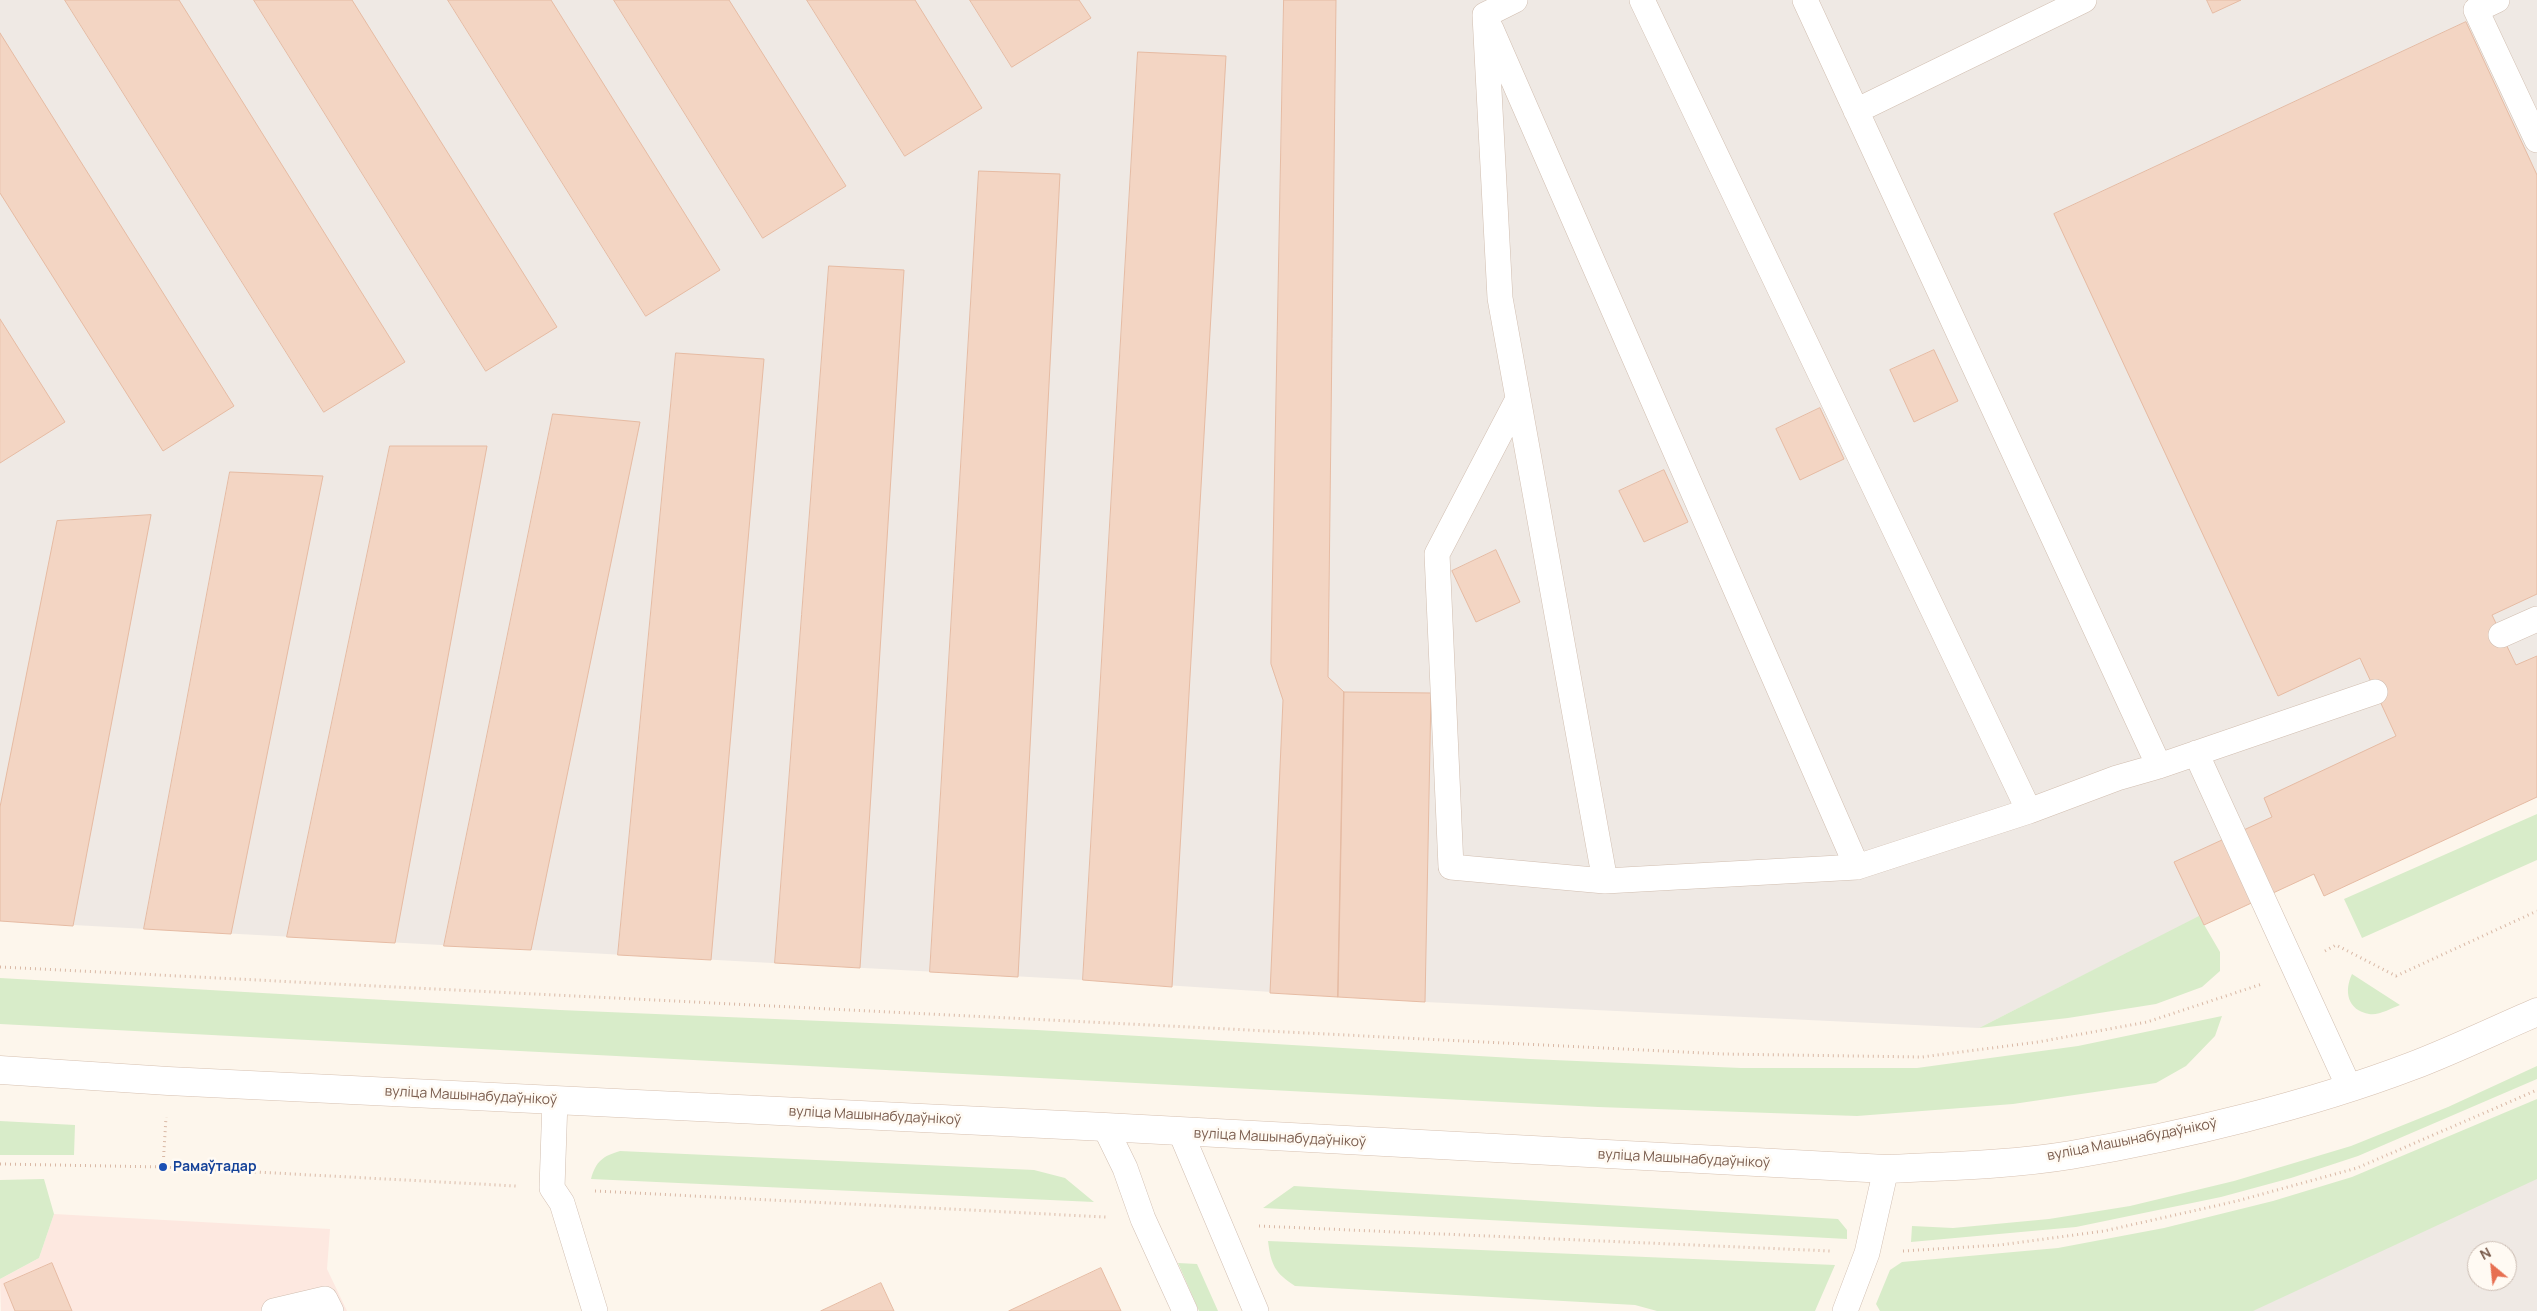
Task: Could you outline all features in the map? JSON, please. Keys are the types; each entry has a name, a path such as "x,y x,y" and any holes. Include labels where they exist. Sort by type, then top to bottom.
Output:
{"main road":[{"name":"вуліца Машынабудаўнікоў","path":"0,1070 168,1081 1105,1127 1181,1133 1886,1169 1979,1164 2070,1155 2174,1134 2285,1106 2412,1066 2537,1012"}],"lane":[{"path":"1485,15 1515,0"},
{"path":"1642,0 2029,811"},
{"path":"1805,0 2159,766"},
{"path":"1856,111 2084,0"},
{"path":"2497,0 2476,10 2537,140"},
{"path":"1485,15 1500,298 1606,880"},
{"path":"1485,15 1857,867"},
{"path":"1518,400 1437,554 1451,867 1606,880 1857,867 2029,811 2117,778 2196,754 2375,692"},
{"path":"2501,635 2537,619"},
{"path":"2196,754 2349,1087"},
{"path":"555,1100 552,1188 562,1203 595,1311"},
{"path":"1105,1127 1126,1168 1143,1218 1185,1311"},
{"path":"1181,1133 1256,1311"},
{"path":"1845,1311 1867,1253 1886,1169"},
{"path":"274,1311 325,1300 331,1311"}],"path":[{"path":"0,967 1722,1054 1922,1057 2038,1042 2146,1022 2269,981 2336,945 2396,976 2537,911"},
{"path":"163,1167 168,1081"},
{"path":"1218,1224 1867,1253 2000,1245 2104,1231 2237,1202 2357,1168 2537,1090"},
{"path":"0,1164 163,1167 1143,1218"}],"shaded area":[{"path":"0,0 2537,0 2537,797 2324,896 2313,874 2204,925 2199,917 1979,1028 1425,1002 1103,981 0,921"},
{"path":"2537,1140 2537,1311 2153,1311"},
{"path":"54,1214 330,1229 327,1269 347,1311 1,1311 0,1279 39,1258"}],"green space":[{"path":"2537,814 2537,860 2362,938 2344,899"},
{"path":"2199,916 2220,952 2220,971 2202,987 2156,1004 2068,1018 1979,1028"},
{"path":"2352,974 2400,1005 2381,1013 2369,1014 2362,1012 2349,999 2348,987"},
{"path":"0,978 560,1010 1037,1030 1530,1059 1741,1068 1917,1068 2078,1046 2222,1016 2215,1036 2186,1066 2156,1083 2013,1104 1857,1116 1598,1107 0,1024"},
{"path":"2537,1066 2537,1079 2358,1156 2291,1178 2221,1197 2076,1227 1911,1242 1912,1226 1953,1228 2049,1219 2130,1206 2234,1181 2351,1146 2448,1107"},
{"path":"2537,1099 2537,1179 2253,1311 1880,1311 1876,1304 1890,1270 1902,1262 2058,1248 2164,1228 2273,1201 2352,1177"},
{"path":"0,1121 75,1125 74,1155 0,1155"},
{"path":"620,1151 1034,1170 1065,1178 1094,1202 591,1179 595,1168 601,1160"},
{"path":"44,1179 54,1214 39,1258 0,1279 0,1180"},
{"path":"1294,1186 1838,1219 1847,1230 1847,1239 1263,1208"},
{"path":"1268,1241 1835,1265 1815,1311 1657,1311 1635,1305 1295,1286 1275,1268"},
{"path":"1178,1263 1197,1264 1218,1311 1199,1311"}],"building":[{"path":"65,0 179,0 405,362 324,412"},
{"path":"254,0 352,0 557,327 486,371"},
{"path":"448,0 551,0 720,270 646,316"},
{"path":"614,0 729,0 846,186 763,238"},
{"path":"807,0 915,0 982,108 905,156"},
{"path":"970,0 1079,0 1091,18 1012,67"},
{"path":"1284,0 1336,0 1328,677 1344,692 1338,997 1270,993 1283,700 1271,664"},
{"path":"2207,0 2241,0 2213,13"},
{"path":"2466,22 2537,175 2537,594 2492,615 2516,665 2537,656 2537,797 2324,896 2314,874 2204,925 2174,862 2272,817 2264,798 2396,736 2360,658 2278,696 2054,214"},
{"path":"0,33 234,406 163,451 0,193"},
{"path":"1138,52 1226,56 1172,987 1083,980"},
{"path":"979,171 1060,174 1018,977 930,972"},
{"path":"829,266 904,270 860,968 775,963"},
{"path":"0,319 65,422 0,463"},
{"path":"1934,350 1958,401 1914,422 1890,370"},
{"path":"676,353 764,359 711,960 618,955"},
{"path":"1820,408 1844,459 1800,480 1776,429"},
{"path":"553,414 640,422 531,950 444,946"},
{"path":"390,446 487,446 395,943 287,937"},
{"path":"1664,470 1688,522 1644,542 1619,491"},
{"path":"230,472 323,476 231,934 144,929"},
{"path":"151,515 73,926 0,921 0,807 57,521"},
{"path":"1496,550 1520,602 1476,622 1452,571"},
{"path":"1344,692 1431,693 1425,1002 1338,997"},
{"path":"52,1263 72,1311 15,1311 4,1284"},
{"path":"1101,1268 1121,1311 1009,1311"},
{"path":"881,1283 894,1311 821,1311"}],"place":[{"name":"Рамаўтадар","path":"163,1167"}]}
